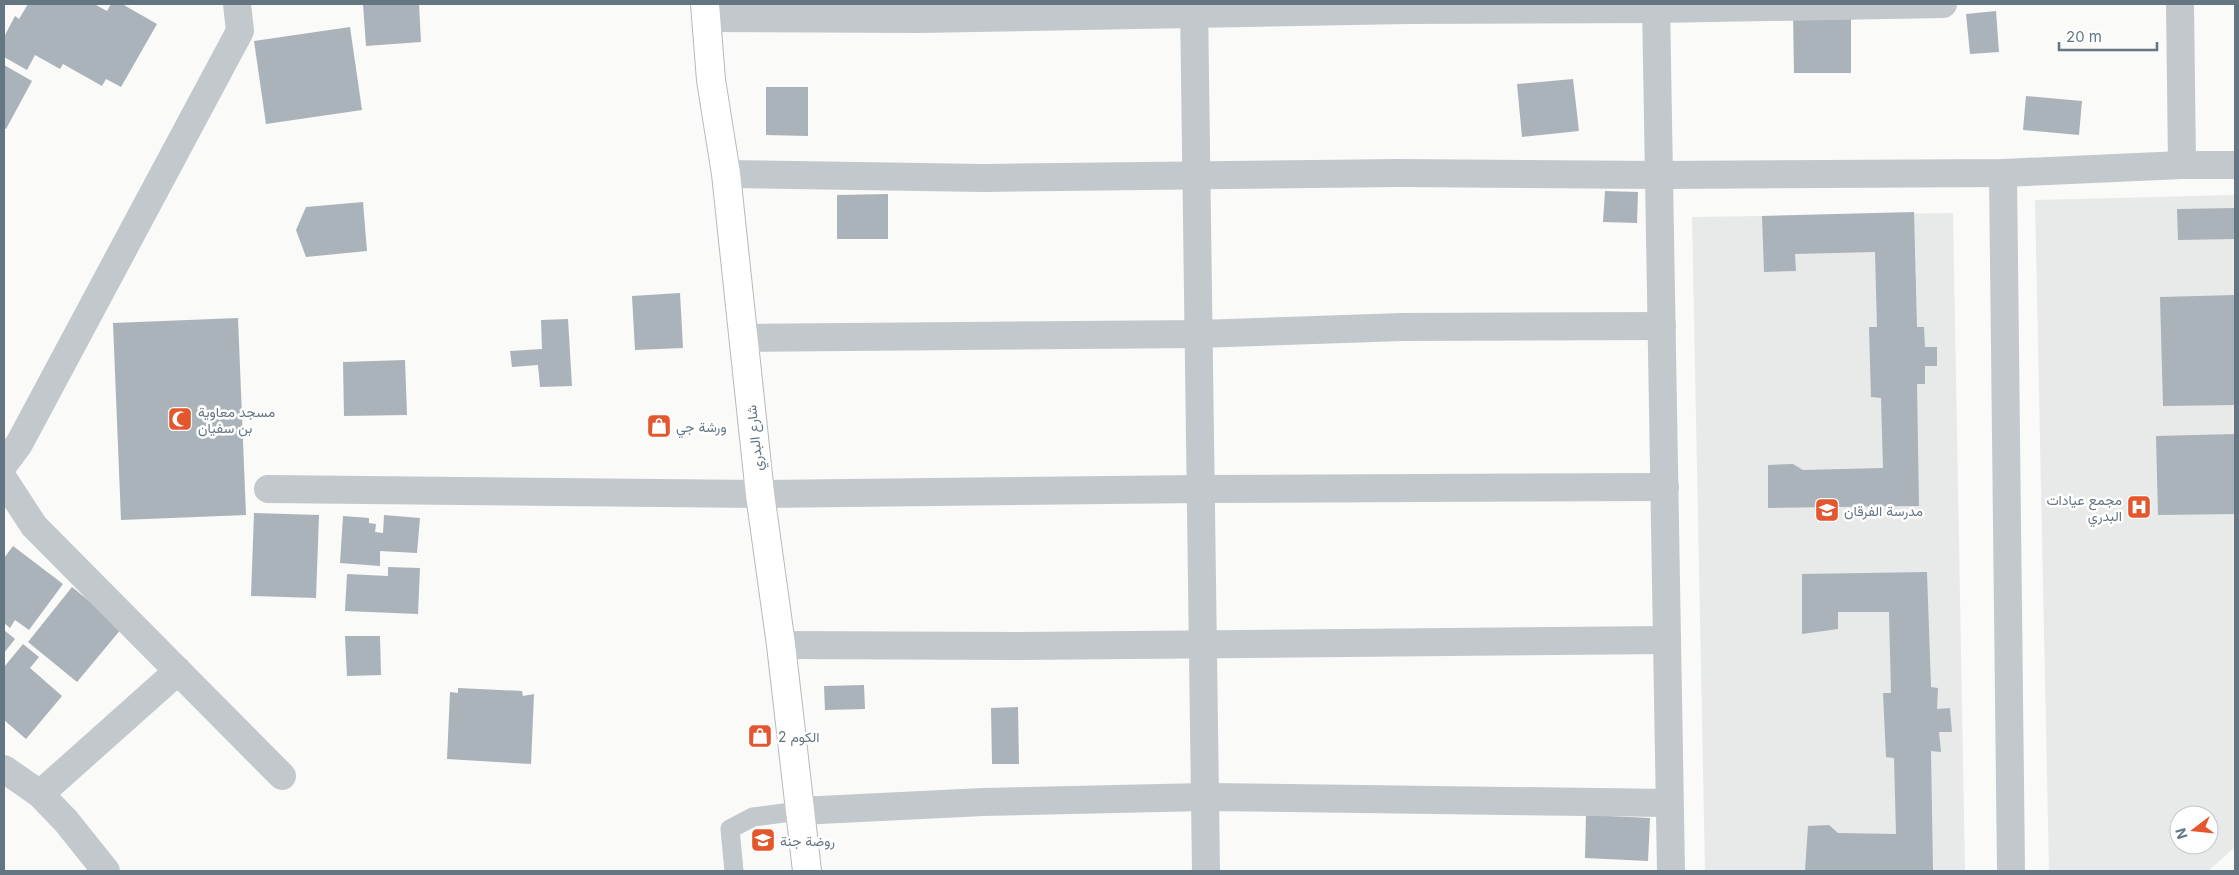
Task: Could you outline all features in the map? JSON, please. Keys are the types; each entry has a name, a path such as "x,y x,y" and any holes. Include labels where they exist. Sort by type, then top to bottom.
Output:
{"street":[{"path":"4,464 19,444 240,31 237,4"},
{"path":"705,11 918,19 1194,10 1408,10 1943,4"},
{"path":"2180,4 2182,165"},
{"path":"1656,6 1670,871"},
{"path":"1194,10 1206,871"},
{"name":"شارع البدري","path":"705,11 711,80 726,174 760,494 781,645 806,871"},
{"path":"726,174 984,178 1196,177 1398,173 1659,175 2003,173 2182,165 2235,165"},
{"path":"2003,173 2011,871"},
{"path":"744,338 1199,334 1403,327 1662,326"},
{"path":"4,480 34,526 282,776"},
{"path":"268,489 760,494 1201,489 1664,487"},
{"path":"781,645 1667,640"},
{"path":"40,794 178,671"},
{"path":"4,769 40,794 66,821 106,871"},
{"path":"799,811 983,802 1205,797 1670,802"}],"lane":[{"path":"734,871 730,829 753,817 799,811"}],"shaded area":[{"name":"مجمع عيادات البدري","path":"2235,195 2235,847 2208,871 2049,871 2035,200"},
{"path":"1953,213 1965,871 1705,871 1692,217"}],"building":[{"path":"28,4 94,4 107,11 111,4 122,4 157,24 121,87 106,79 102,86 63,64 60,69 35,55 27,70 4,57 4,37 15,16 19,19"},
{"path":"363,4 419,4 421,42 366,46"},
{"path":"1996,11 1999,52 1970,54 1966,14"},
{"path":"1793,12 1851,12 1851,73 1794,73"},
{"path":"350,27 362,110 266,124 254,41"},
{"path":"4,65 32,81 6,129 4,128"},
{"path":"1573,79 1579,131 1522,137 1517,84"},
{"path":"766,87 808,87 808,136 766,135"},
{"path":"2026,96 2082,101 2079,135 2023,130"},
{"path":"1605,191 1638,192 1637,223 1603,222"},
{"path":"888,194 888,239 837,239 837,195"},
{"path":"363,202 367,251 306,257 296,230 306,207"},
{"path":"2235,208 2235,239 2178,240 2177,209"},
{"path":"1914,212 1917,327 1924,327 1925,347 1937,347 1937,366 1925,366 1925,384 1917,384 1919,506 1768,508 1768,465 1793,464 1803,470 1883,468 1881,398 1871,397 1869,327 1877,327 1875,252 1795,254 1796,271 1764,272 1762,216"},
{"path":"680,293 683,348 635,350 632,296"},
{"path":"2235,295 2235,405 2163,406 2160,297"},
{"name":"مسجد معاوية بن سفيان","path":"238,318 246,515 121,520 113,323"},
{"path":"568,319 572,386 540,387 538,365 512,367 510,351 542,349 541,320"},
{"path":"405,360 407,415 344,416 343,362"},
{"path":"2235,434 2235,514 2158,515 2156,436"},
{"path":"254,513 319,515 316,598 251,596"},
{"path":"384,515 420,518 417,553 380,551 380,566 340,563 343,516 369,518 369,523 376,524 375,532 383,533"},
{"path":"13,546 63,584 29,630 15,620 10,628 4,623 4,558"},
{"path":"388,567 420,568 418,614 345,611 347,574 388,576"},
{"path":"1927,572 1931,687 1938,688 1937,709 1950,708 1952,732 1939,732 1941,752 1931,751 1933,871 1805,871 1808,826 1829,825 1838,833 1896,834 1894,758 1886,757 1883,693 1891,693 1889,612 1838,612 1838,629 1802,634 1802,574"},
{"path":"72,587 122,628 77,682 28,642"},
{"path":"4,630 15,639 4,653"},
{"path":"345,636 380,636 381,675 347,676"},
{"path":"23,644 39,657 30,668 62,696 26,739 4,720 4,667"},
{"path":"864,685 865,709 825,710 824,686"},
{"path":"458,688 522,691 523,696 534,694 531,764 447,759 450,692 458,693"},
{"path":"1018,707 1019,764 992,764 991,708"},
{"path":"1586,815 1650,818 1648,861 1585,858"}],"place":[{"name":"مسجد معاوية بن سفيان","path":"180,419"},
{"name":"ورشة جي","path":"659,426"},
{"name":"مجمع عيادات البدري","path":"2139,507"},
{"name":"مدرسة الفرقان","path":"1827,510"},
{"name":"الكوم 2","path":"760,736"},
{"name":"روضة جنة","path":"763,840"}]}
